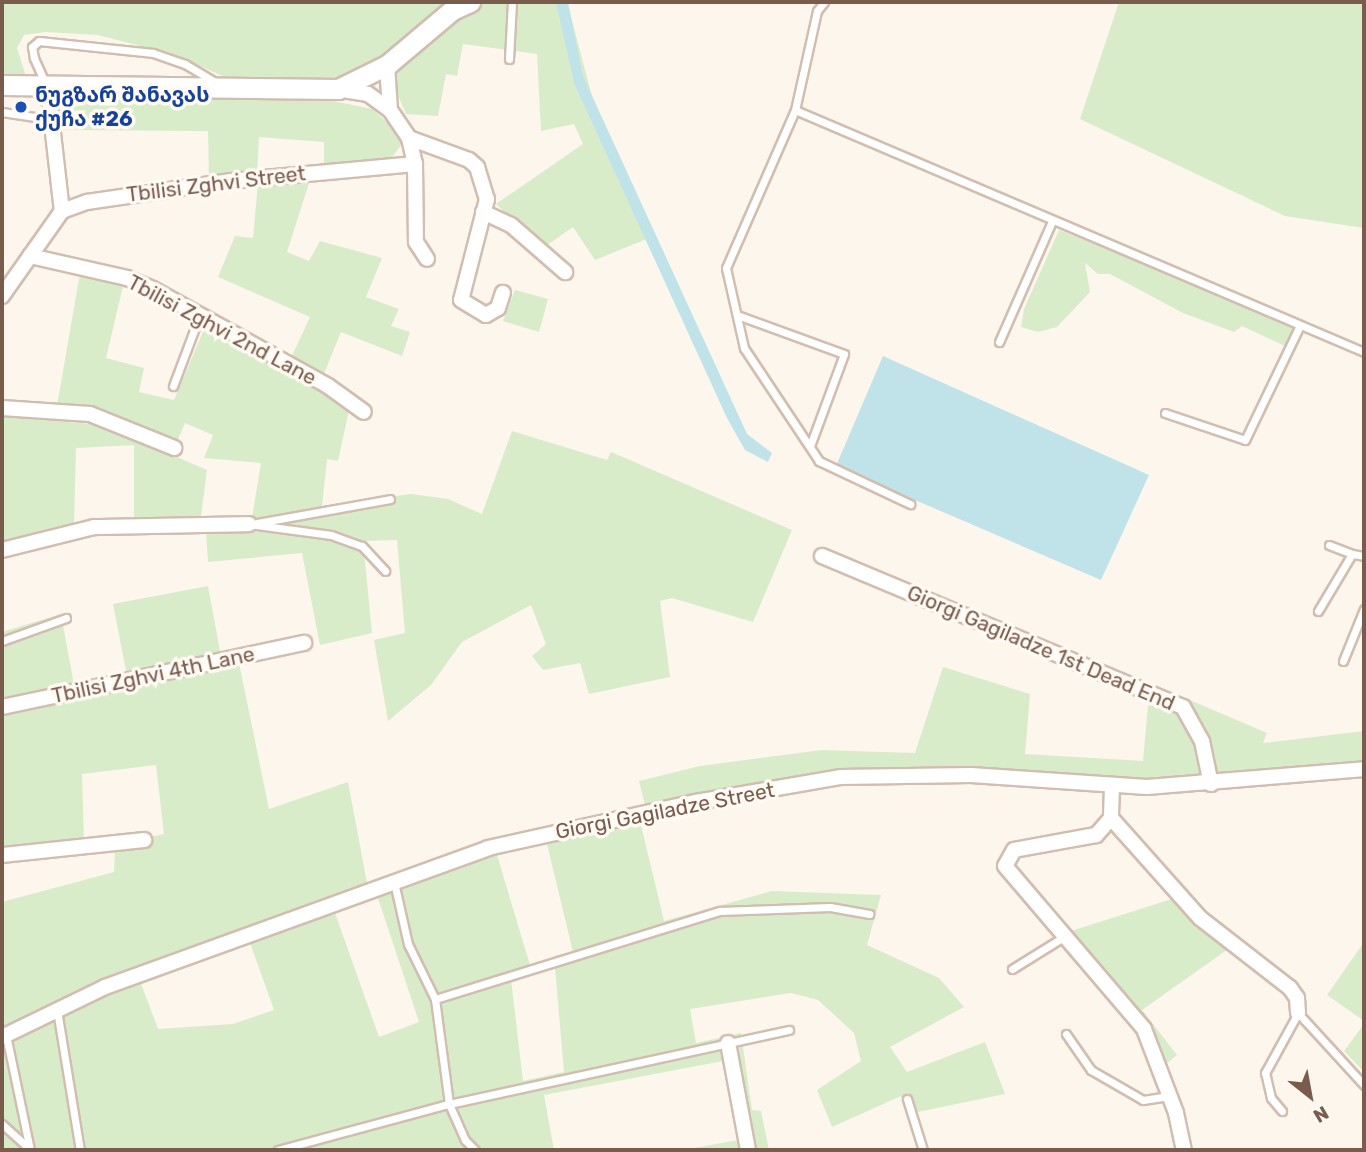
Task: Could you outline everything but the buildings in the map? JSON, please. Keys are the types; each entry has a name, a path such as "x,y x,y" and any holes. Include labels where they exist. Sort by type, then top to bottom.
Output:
{"main road":[{"path":"2,85 48,89 338,89 387,65 452,10 470,2"}],"street":[{"path":"387,65 390,110"},
{"path":"2,296 62,211 48,119 48,89"},
{"path":"338,89 368,94 390,110 409,138 415,164 416,242 427,259"},
{"path":"409,138 469,160 477,167 486,187 483,212 461,300 486,315 498,308 503,293"},
{"name":"Tbilisi Zghvi Street","path":"62,211 118,194 415,164"},
{"path":"483,212 511,225 565,271"},
{"name":"Tbilisi Zghvi 2nd Lane","path":"30,256 128,278 328,386 364,412"},
{"path":"2,408 90,414 174,448"},
{"path":"2,550 94,527 249,524"},
{"name":"Giorgi Gagiladze 1st Dead End","path":"822,555 1183,707 1202,741 1210,784"},
{"name":"Tbilisi Zghvi 4th Lane","path":"2,707 304,643"},
{"name":"Giorgi Gagiladze Street","path":"4,1036 105,987 394,881 500,846 696,802 840,777 971,775 1112,787 1210,784 1364,769"},
{"path":"1112,787 1111,818 1096,835 1014,850 1007,858 1010,874 1067,935 1144,1029 1169,1096 1184,1150"},
{"path":"1111,818 1200,918 1290,988 1297,998 1297,1013"},
{"path":"2,855 144,840"},
{"path":"728,1043 748,1150"}],"lane":[{"path":"509,59 512,2"},
{"path":"812,2 817,11"},
{"path":"824,2 817,11 795,110 726,268 744,348 824,466 910,504"},
{"path":"48,89 34,58 32,47 39,41 153,53 185,64 228,89"},
{"path":"795,110 1364,352"},
{"path":"2,113 48,119"},
{"path":"999,342 1052,221"},
{"path":"737,315 844,354 810,446"},
{"path":"173,386 199,317"},
{"path":"1165,413 1245,440 1300,325"},
{"path":"249,524 390,499"},
{"path":"249,524 331,535 362,547 385,571"},
{"path":"1329,545 1364,556"},
{"path":"1318,611 1352,554"},
{"path":"1343,661 1364,609"},
{"path":"2,641 66,618"},
{"path":"394,881 408,944 435,999 449,1104 475,1150"},
{"path":"435,999 720,911 830,907 869,914"},
{"path":"1012,970 1067,935"},
{"path":"57,1010 80,1150"},
{"path":"1282,1111 1271,1098 1265,1073 1297,1013 1364,1085"},
{"path":"278,1150 449,1104 789,1030"},
{"path":"1066,1034 1091,1070 1143,1100 1169,1096"},
{"path":"4,1036 30,1150"},
{"path":"907,1099 923,1150"},
{"path":"2,1124 30,1150"}],"green space":[{"path":"2,2 449,2 388,53 356,72 329,80 236,82 178,56 98,35 46,32 24,35 17,48 27,80 2,75"},
{"path":"567,2 593,100 654,236 595,260 573,227 543,248 496,204 583,144 574,124 541,131 537,54 463,44 457,76 446,74 438,116 406,114 393,84 392,73 444,25 480,3"},
{"path":"1119,2 1364,2 1364,228 1285,216 1080,119"},
{"path":"109,93 324,99 372,109 397,131 402,144 388,163 324,166 324,142 259,137 257,175 209,180 208,131 62,130 68,110"},
{"path":"311,177 287,252 309,261 320,241 382,258 366,297 399,309 391,326 410,332 402,356 341,332 323,376 290,360 310,317 218,277 235,236 253,238 258,183"},
{"path":"1059,230 1298,324 1285,346 1242,326 1234,332 1183,313 1110,274 1098,274 1085,263 1090,292 1057,327 1038,332 1021,327 1024,309"},
{"path":"80,273 124,282 106,358 144,368 139,392 174,400 205,327 350,406 338,461 327,459 322,506 411,494 448,499 482,514 512,431 607,460 611,452 792,530 753,622 672,598 660,601 670,677 589,694 580,663 543,670 532,656 546,644 531,605 462,642 431,685 388,721 374,640 405,633 397,540 363,541 372,633 320,645 302,553 208,562 206,529 280,533 284,521 252,518 261,463 204,458 213,435 185,423 176,444 112,413 57,406"},
{"path":"515,290 548,299 539,332 503,321"},
{"path":"2,416 103,425 207,470 201,516 134,521 134,445 76,448 74,527 2,546"},
{"path":"208,586 221,657 127,676 113,604"},
{"path":"61,614 74,685 2,703 2,632"},
{"path":"239,663 269,809 348,782 367,883 104,983 2,1032 2,902 114,872 115,851 147,847 150,837 164,834 156,765 82,774 84,842 2,849 2,711"},
{"path":"943,667 1030,694 1025,754 1143,761 1150,683 1267,733 1263,743 1364,731 1364,763 1268,774 1118,782 903,768 842,770 646,809 639,781 700,766 822,750 915,753"},
{"path":"640,821 664,921 772,891 881,895 867,945 939,978 964,1007 890,1047 907,1072 985,1042 1005,1094 908,1114 901,1096 832,1127 817,1090 861,1061 854,1033 818,1000 791,993 690,1009 696,1043 741,1033 752,1110 761,1111 769,1150 683,1150 738,1140 723,1061 544,1095 554,1150 2,1150 2,1045 49,1019 140,981 158,1029 233,1024 274,1010 249,940 334,910 379,1037 419,1022 376,892 497,855 533,975 511,979 523,1081 564,1072 554,956 573,952 547,844"},
{"path":"1175,898 1231,947 1142,1010 1177,1055 1162,1067 1068,932"},
{"path":"1364,942 1364,1021 1327,995"},
{"path":"1364,1024 1364,1072 1344,1051"}],"water":[{"path":"556,2 568,2 583,76 747,434 772,453 768,462 745,450 727,418 574,83"},
{"path":"883,356 1149,475 1101,580 836,466"}],"place":[{"name":"ნუგზარ შანავას ქუჩა #26","path":"21,107"}]}
